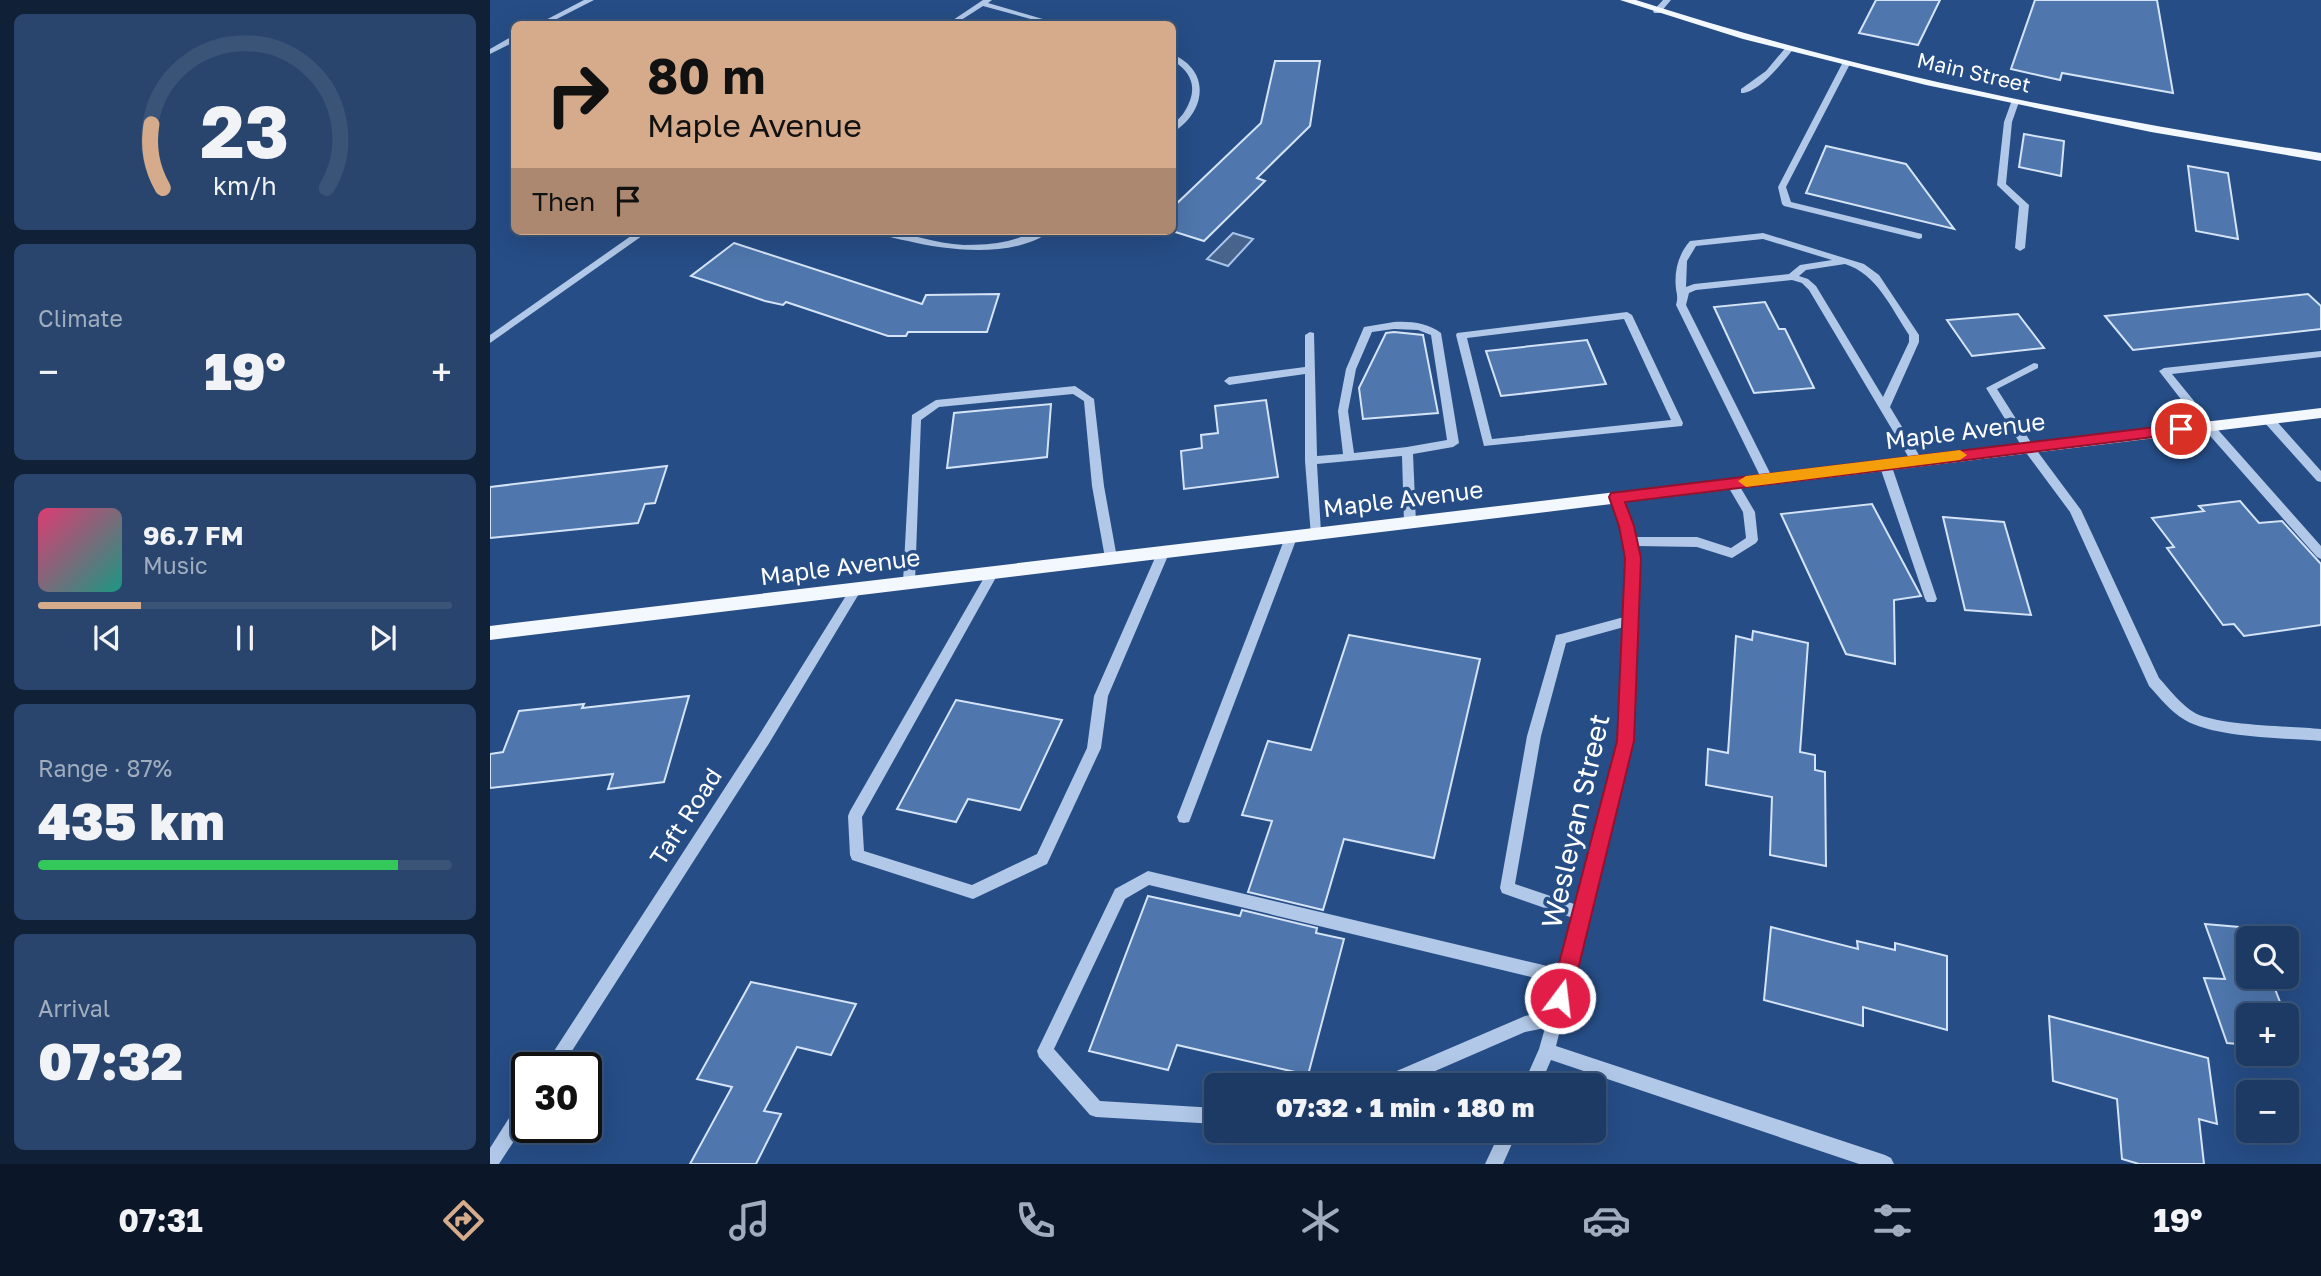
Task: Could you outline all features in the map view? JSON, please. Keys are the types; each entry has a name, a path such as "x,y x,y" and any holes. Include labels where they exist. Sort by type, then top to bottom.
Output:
{"main road":[{"name":"Main Street","path":"1625,0 1790,48 2015,102 2321,157"},
{"name":"Maple Avenue","path":"490,633 2321,413"}],"street":[{"path":"548,21 590,0"},
{"path":"1657,10 1667,0"},
{"path":"956,21 985,2 1046,21"},
{"path":"490,52 511,41"},
{"path":"1744,91 1769,73 1790,48"},
{"path":"1176,58 1195,75 1198,91 1185,120 1176,128"},
{"path":"1847,62 1782,187 1787,204 1919,236"},
{"path":"2015,102 2008,122 2001,185 2024,205 2020,248"},
{"path":"490,340 638,235"},
{"path":"896,235 934,246 952,248 1005,244 1033,235"},
{"path":"1767,479 1681,304 1679,276 1689,247 1693,243 1763,236 1861,266 1876,277 1914,335 1914,342 1884,407"},
{"path":"1792,277 1803,267 1846,261"},
{"path":"1682,297 1685,291 1694,287 1792,277 1805,281 1813,288 1916,460"},
{"path":"1628,315 1678,423 1488,443 1461,335 1628,315"},
{"path":"1311,461 1407,451 1452,443 1436,333 1421,325 1399,324 1368,329 1351,369 1343,411 1349,457"},
{"path":"1310,335 1311,461 1315,533"},
{"path":"2321,354 2164,371 2208,426 2321,554"},
{"path":"2034,366 1991,388 2028,447 2075,510 2154,682 2189,716 2210,725 2321,735"},
{"path":"1229,381 1310,370"},
{"path":"909,582 916,418 936,404 1076,390 1088,398 1098,486 1111,558"},
{"path":"2268,419 2321,478"},
{"path":"1407,451 1410,523"},
{"path":"1885,464 1931,599"},
{"path":"1630,541 1697,542 1732,553 1752,540 1749,512 1732,483"},
{"name":"Wesleyan Street","path":"1537,1073 1547,1051 1626,741 1633,558 1616,497"},
{"path":"1184,817 1292,536"},
{"path":"993,572 855,816 857,855 973,892 1042,859 1094,748 1101,696 1164,551"},
{"name":"Taft Road","path":"561,1052 763,741 856,589"},
{"path":"1582,914 1507,888 1534,736 1561,639 1631,620"},
{"path":"1204,1115 1096,1109 1045,1051 1120,894 1148,878 1566,978"},
{"path":"1547,1051 1885,1164"},
{"path":"490,1163 511,1130"},
{"path":"1494,1164 1504,1143"}],"lane":[{"path":"1412,1073 1525,1024 1555,1018"}],"water":[{"path":"1233,233 1253,239 1228,266 1207,259"}],"building":[{"path":"1876,0 1940,0 1918,45 1859,33"},
{"path":"2035,0 2157,0 2173,93 2062,73 2060,80 2011,69"},
{"path":"1275,61 1320,61 1310,126 1257,178 1265,181 1204,241 1176,232 1176,204 1261,123"},
{"path":"2024,134 2064,141 2061,176 2019,167"},
{"path":"1826,146 1906,164 1954,229 1806,193"},
{"path":"2188,166 2228,173 2238,239 2196,231"},
{"path":"734,243 922,304 926,295 999,294 987,332 908,332 906,336 888,336 786,302 783,305 765,301 691,276"},
{"path":"2308,294 2321,306 2321,329 2133,350 2105,316"},
{"path":"1765,302 1779,329 1785,329 1814,388 1754,393 1714,307"},
{"path":"2018,314 2044,348 1972,356 1947,320"},
{"path":"1386,333 1423,335 1438,413 1363,419 1359,388"},
{"path":"1587,340 1606,384 1501,396 1486,351"},
{"path":"1266,400 1278,477 1184,489 1181,451 1202,448 1201,435 1218,433 1215,406"},
{"path":"1051,404 1047,457 947,468 954,413"},
{"path":"667,466 655,503 645,504 638,523 490,538 490,487"},
{"path":"2240,501 2259,523 2282,521 2321,564 2321,625 2244,636 2234,624 2223,625 2167,548 2174,547 2152,518 2204,511 2199,506"},
{"path":"1872,504 1921,596 1894,600 1895,664 1846,654 1781,514"},
{"path":"1943,517 2004,522 2031,615 1965,610"},
{"path":"1753,631 1808,643 1800,752 1815,755 1815,770 1825,772 1826,866 1770,855 1772,797 1706,785 1708,749 1728,753 1736,636 1752,640"},
{"path":"1349,635 1480,659 1434,858 1344,839 1323,910 1248,892 1272,821 1242,815 1268,741 1311,750"},
{"path":"689,696 664,782 608,789 613,774 490,788 490,754 503,752 519,711 584,704 582,708"},
{"path":"956,700 1062,720 1020,810 968,799 956,822 897,809"},
{"path":"1148,896 1240,916 1242,910 1317,928 1316,933 1344,939 1309,1073 1177,1045 1168,1070 1089,1051"},
{"path":"2205,924 2236,927 2236,989 2275,989 2280,1003 2236,1003 2236,1044 2227,1043 2204,978 2225,979"},
{"path":"1771,927 1858,949 1857,941 1895,950 1895,943 1947,956 1947,1030 1863,1007 1863,1026 1764,1000"},
{"path":"751,982 856,1004 831,1055 797,1047 764,1111 781,1114 756,1164 690,1164 732,1087 697,1079"},
{"path":"2049,1016 2208,1058 2217,1124 2199,1119 2204,1164 2139,1164 2122,1159 2117,1099 2053,1081"}],"slow traffic":[{"path":"1746,481 1960,455"}],"route":[{"path":"1560,998 1626,741 1633,558 1627,526 1616,497 2181,429"}]}
